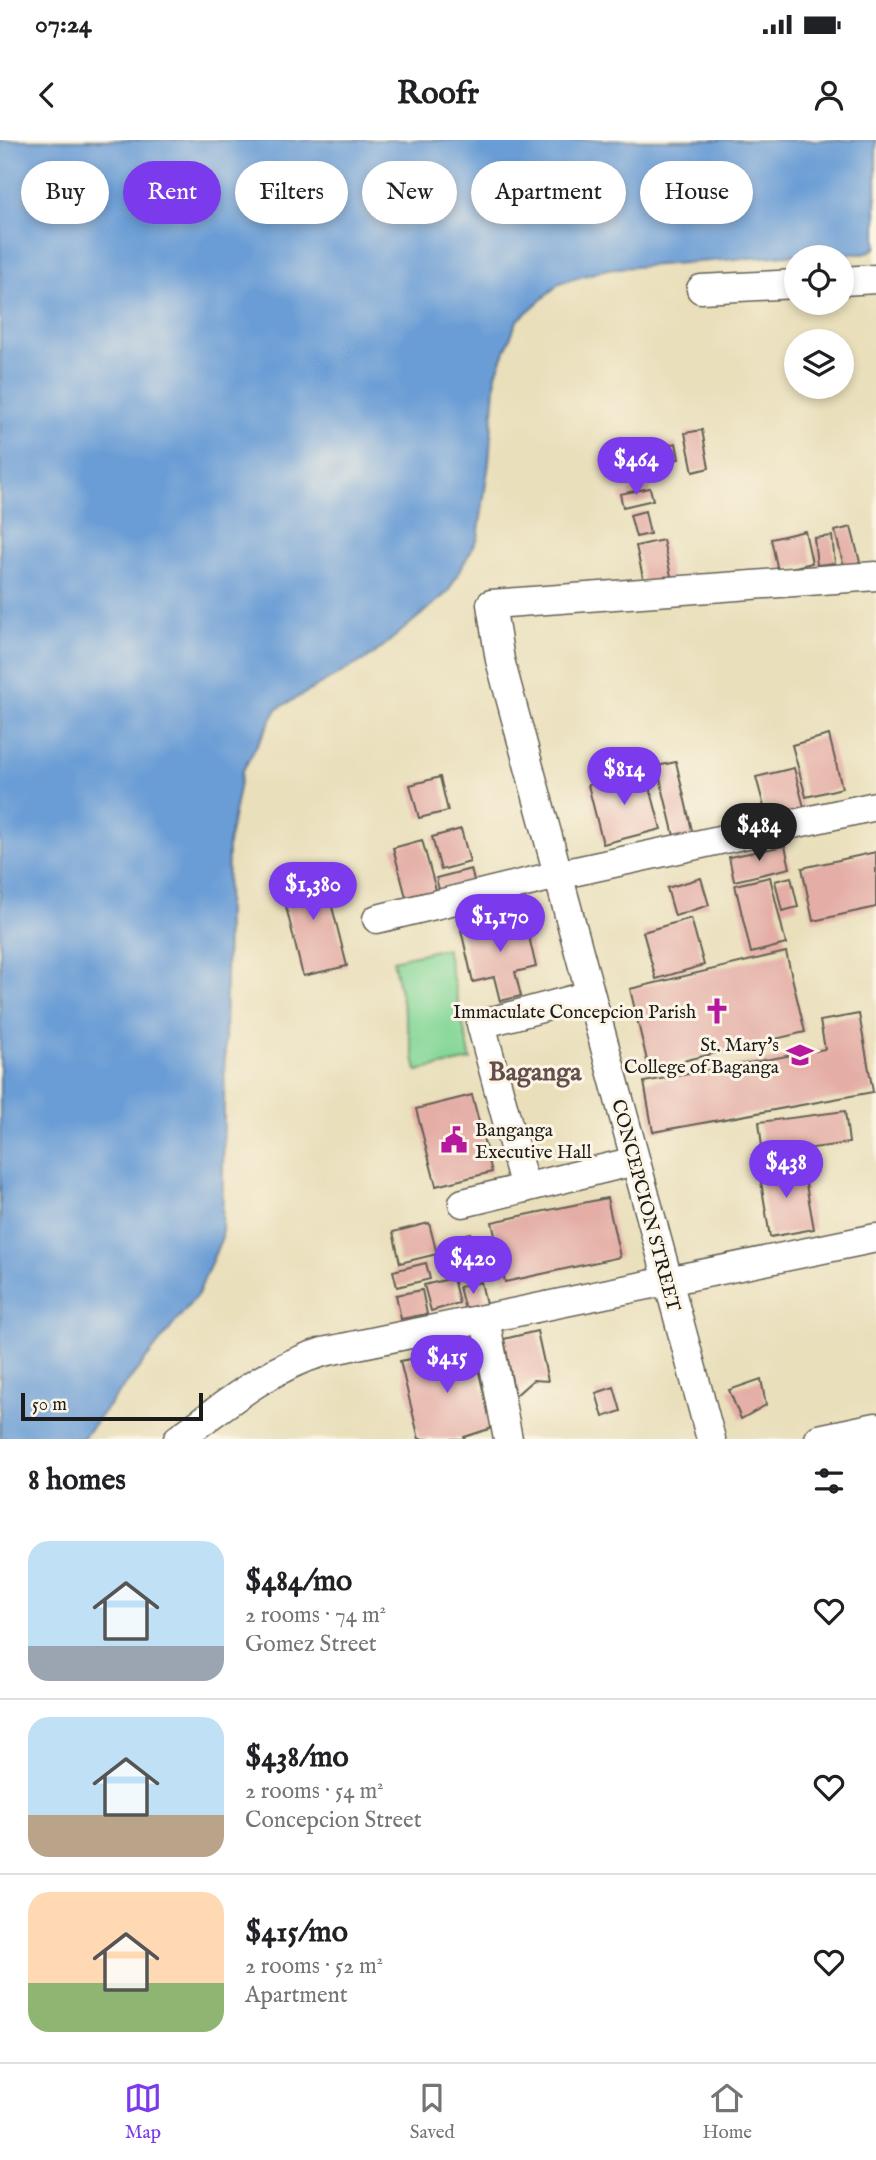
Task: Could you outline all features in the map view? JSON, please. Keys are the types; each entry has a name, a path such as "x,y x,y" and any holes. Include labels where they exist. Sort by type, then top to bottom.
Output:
{"street":[{"path":"854,280 876,279"},
{"path":"701,289 784,285"},
{"name":"CONCEPCION STREET","path":"712,1439 500,660 491,604 876,576"},
{"path":"377,919 558,875 876,806"},
{"path":"525,1188 481,1024 590,995"},
{"path":"463,1203 635,1161"},
{"path":"178,1439 266,1376 296,1360 323,1352 876,1238"},
{"path":"485,1319 508,1439"},
{"path":"819,1439 876,1427"}],"green space":[{"path":"446,948 471,1060 417,1071 393,960"}],"water":[{"path":"0,140 876,140 876,248 864,254 854,254 854,245 784,245 784,255 607,269 560,283 517,321 496,374 489,463 478,538 448,592 373,655 277,709 242,772 228,845 222,1237 198,1294 82,1439 0,1439"}],"building":[{"path":"702,430 709,468 693,472 685,433"},
{"path":"676,443 679,459 655,464 652,449"},
{"path":"650,488 653,500 623,507 620,494"},
{"path":"645,511 650,534 636,537 630,515"},
{"path":"851,527 860,562 844,567 835,531"},
{"path":"805,531 812,563 778,571 771,539"},
{"path":"832,536 835,563 817,565 814,538"},
{"path":"663,540 673,585 646,591 636,546"},
{"path":"829,735 842,788 806,797 792,745"},
{"path":"676,762 694,839 676,844 657,766"},
{"path":"794,768 806,815 769,825 756,777"},
{"path":"645,769 661,829 603,844 588,785"},
{"path":"440,777 448,811 419,818 410,785"},
{"path":"461,829 470,862 441,870 432,837"},
{"path":"422,840 436,890 406,897 393,848"},
{"path":"785,846 790,868 734,881 729,857"},
{"path":"876,852 876,907 813,921 802,868"},
{"path":"322,867 347,966 303,976 279,878"},
{"path":"471,869 477,892 442,900 436,878"},
{"path":"770,877 786,944 751,953 735,885"},
{"path":"791,877 798,907 782,911 775,881"},
{"path":"701,878 709,905 675,916 667,888"},
{"path":"524,915 536,967 515,972 521,996 500,1001 494,977 473,982 461,930"},
{"path":"691,918 704,965 656,979 643,932"},
{"name":"Immaculate Concepcion Parish","path":"786,952 805,1032 649,1069 630,989"},
{"path":"859,1014 873,1092 653,1132 644,1082 825,1049 820,1021"},
{"name":"Banganga Executive Hall","path":"472,1095 492,1172 436,1186 416,1109"},
{"path":"845,1111 849,1143 763,1155 759,1122"},
{"path":"802,1162 814,1229 770,1237 759,1170"},
{"path":"607,1198 620,1257 505,1282 492,1222"},
{"path":"429,1223 437,1254 400,1263 393,1232"},
{"path":"471,1233 482,1276 460,1281 449,1238"},
{"path":"426,1263 430,1279 397,1287 393,1271"},
{"path":"453,1278 459,1303 431,1311 424,1285"},
{"path":"481,1282 486,1304 465,1310 459,1287"},
{"path":"422,1290 427,1314 401,1319 396,1295"},
{"path":"537,1331 548,1381 533,1380 515,1396 504,1339"},
{"path":"473,1347 492,1428 464,1439 419,1439 400,1361"},
{"path":"761,1379 766,1405 741,1419 729,1390"},
{"path":"614,1387 621,1411 603,1417 596,1393"}],"place":[{"name":"Immaculate Concepcion Parish","path":"717,1011"},
{"name":"St. Mary's College of Baganga","path":"800,1055"},
{"name":"Banganga Executive Hall","path":"454,1140"}],"district":[{"name":"Baganga","path":"535,1071"}]}
